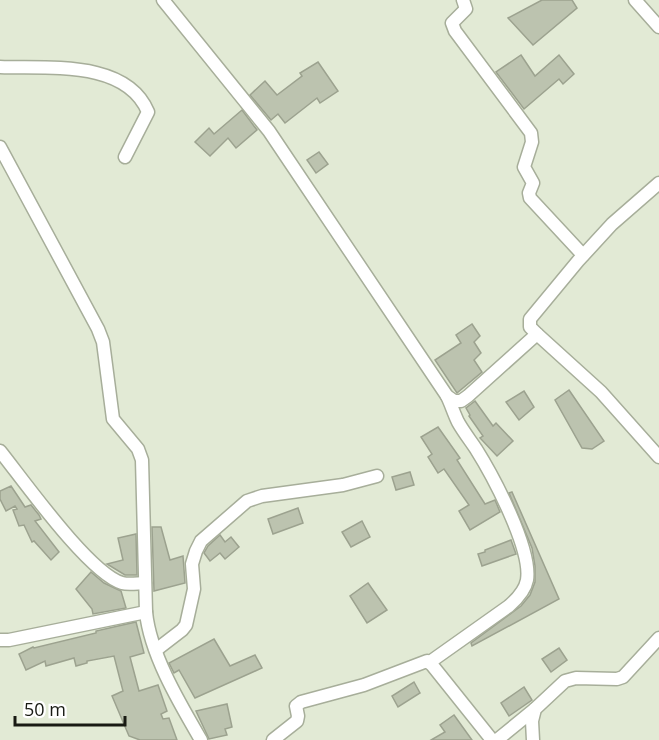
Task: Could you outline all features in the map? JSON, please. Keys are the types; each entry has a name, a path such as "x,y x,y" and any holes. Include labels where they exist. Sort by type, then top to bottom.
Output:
{"street":[{"path":"163,0 269,131 447,396 458,422 477,450 519,536 526,561 527,579 520,595 509,606 430,662"},
{"path":"463,0 466,9 452,23 455,31 531,133 532,142 524,167 533,183 529,193 530,198 583,255"},
{"path":"635,0 659,27"},
{"path":"0,66 58,67 100,74 125,85 139,96 148,112 125,157"},
{"path":"0,147 101,335 113,419 138,449 142,460 146,612 149,633 181,706 201,740"},
{"path":"659,183 612,225 583,255 530,319 530,327 601,392 659,457"},
{"path":"447,396 454,401 468,396 537,334"},
{"path":"0,451 41,503 102,572 125,584 145,583"},
{"path":"156,650 186,625 194,589 192,564 201,541 247,501 262,496 343,485 377,476"},
{"path":"0,640 146,612"},
{"path":"497,740 570,679 611,680 623,677 659,638"},
{"path":"273,740 297,721 296,706 301,702 364,685 423,661 430,662 492,740"},
{"path":"533,740 532,721 536,708"}],"building":[{"path":"542,0 572,0 577,8 533,45 508,18"},
{"path":"521,55 535,76 559,55 574,74 563,84 559,79 524,109 496,72"},
{"path":"318,62 338,91 320,103 317,98 285,123 278,114 271,120 250,95 265,81 277,95 302,76 300,73"},
{"path":"242,110 257,130 236,148 228,138 210,156 195,142 209,128 214,134"},
{"path":"319,152 328,164 316,173 307,160"},
{"path":"472,324 480,336 474,342 481,353 474,360 482,372 457,393 435,360 461,343 456,335"},
{"path":"569,390 604,441 592,449 582,448 555,400"},
{"path":"524,391 534,407 519,420 506,402"},
{"path":"475,401 493,426 496,423 513,441 497,456 480,438 483,436 469,416 466,408"},
{"path":"438,427 460,458 457,460 485,504 495,500 500,512 470,530 459,511 469,505 444,469 438,473 428,457 432,454 421,437"},
{"path":"410,472 414,485 396,490 392,477"},
{"path":"11,486 25,507 31,505 39,515 41,519 35,521 59,552 51,560 34,541 32,542 24,525 19,526 13,510 17,509 15,506 6,511 0,499 0,491"},
{"path":"512,492 559,599 472,646 471,643 521,606 530,595 535,582 532,548 509,493"},
{"path":"298,508 303,523 273,534 268,519"},
{"path":"362,521 370,537 351,547 342,532"},
{"path":"152,527 161,527 170,560 183,556 185,583 154,591"},
{"path":"136,534 137,575 125,575 107,564 123,560 118,538"},
{"path":"220,535 225,542 231,537 239,547 225,559 220,553 210,561 204,553"},
{"path":"511,540 516,554 482,566 478,554"},
{"path":"91,572 104,583 121,591 126,608 93,614 92,609 76,589"},
{"path":"368,583 387,610 367,623 350,596"},
{"path":"136,622 144,653 130,657 139,691 158,685 167,711 161,714 163,719 169,718 177,740 140,740 129,736 112,696 123,691 114,656 87,661 87,663 76,666 74,658 46,666 45,661 26,670 19,654 33,647"},
{"path":"214,639 230,666 255,655 262,668 195,698 179,670 174,673 169,663"},
{"path":"559,648 567,660 551,672 542,659"},
{"path":"414,682 420,693 398,707 392,696"},
{"path":"524,687 532,700 509,716 501,703"},
{"path":"227,704 232,727 225,729 227,735 209,739 196,711"},
{"path":"454,715 472,740 431,740 445,732 440,725"}]}
